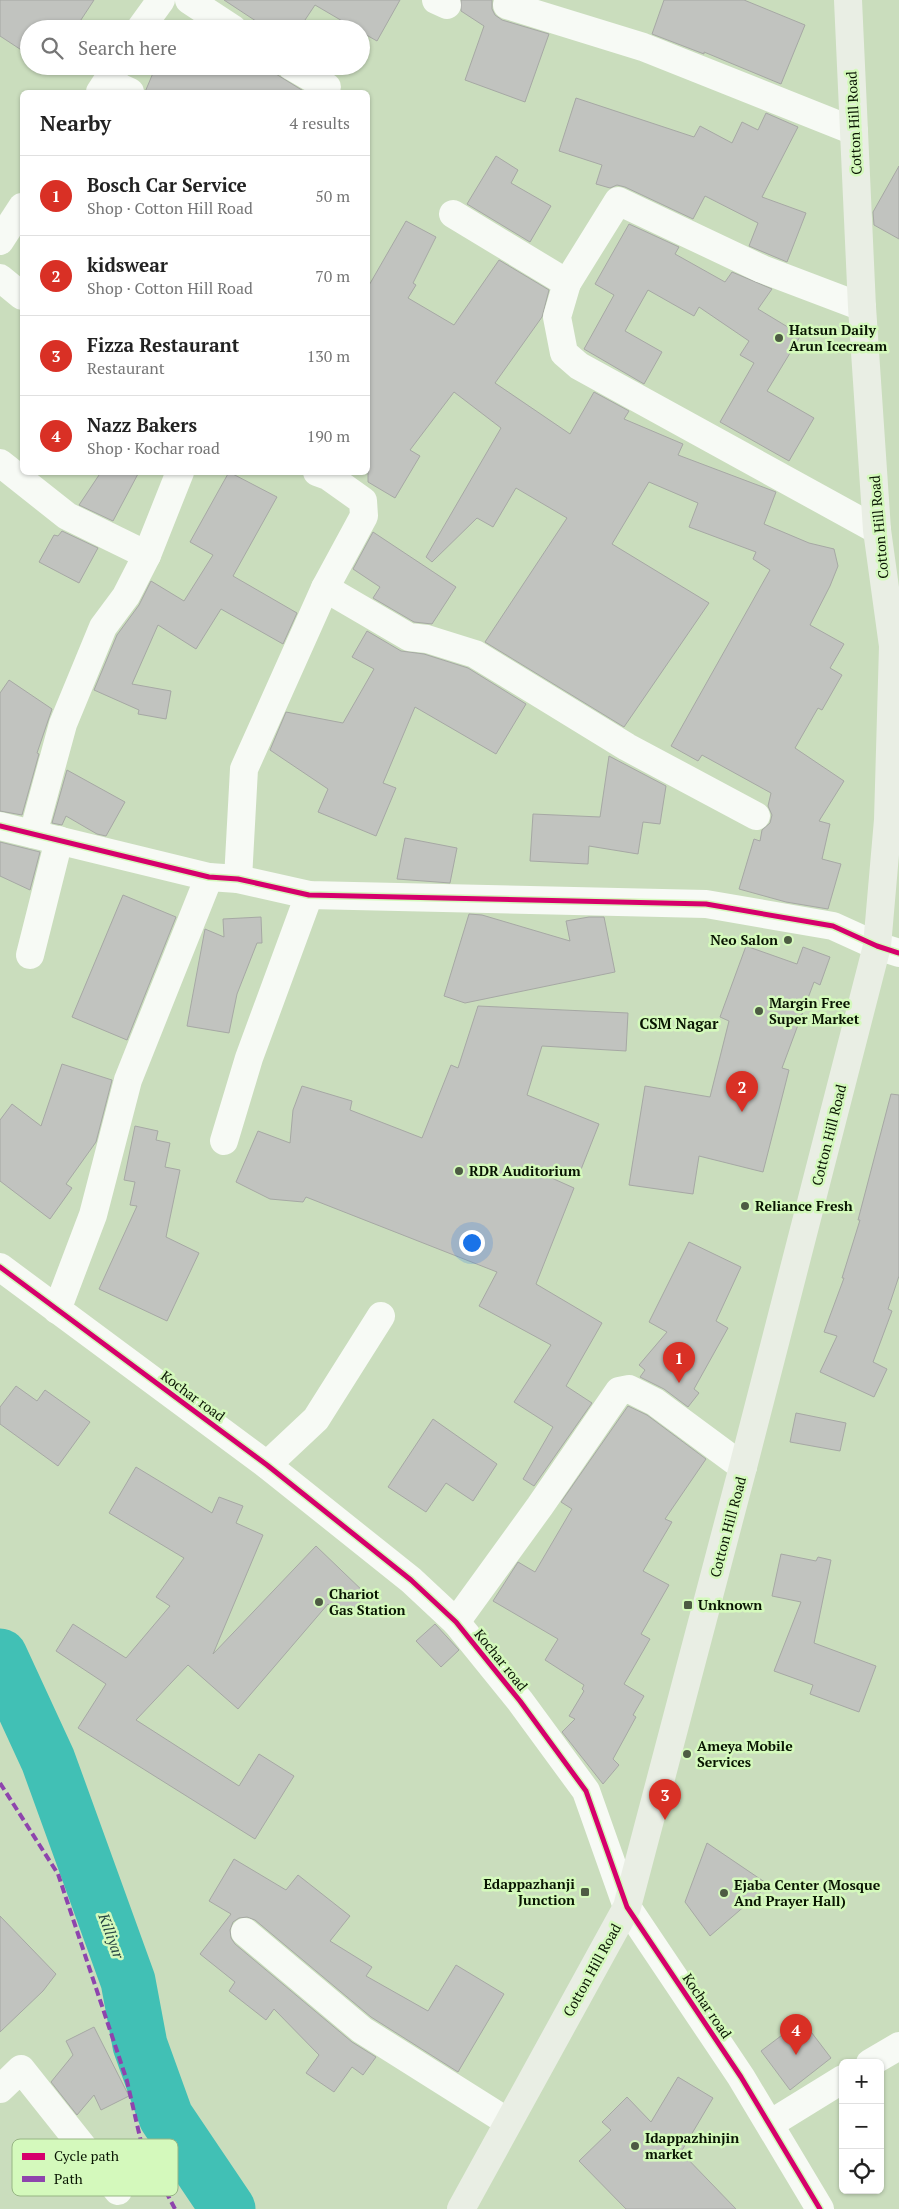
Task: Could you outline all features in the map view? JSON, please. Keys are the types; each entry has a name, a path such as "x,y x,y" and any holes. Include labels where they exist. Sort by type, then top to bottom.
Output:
{"main road":[{"name":"Cotton Hill Road","path":"461,2209 627,1907 743,1467 888,950 888,820 896,641 877,530 862,308 848,0"}],"street":[{"path":"147,20 161,0"},
{"path":"189,0 219,20"},
{"path":"507,5 643,46 854,131"},
{"path":"306,75 327,87 326,90"},
{"path":"862,308 762,269 618,201 567,283 557,317 564,353 579,366 877,530"},
{"path":"0,241 20,210"},
{"path":"453,214 567,283"},
{"path":"0,278 20,294"},
{"path":"0,463 67,516 147,555"},
{"path":"30,955 63,724 103,627 126,596 147,555 179,475"},
{"path":"238,880 244,769 325,588 364,516 363,501 325,475"},
{"path":"325,588 409,637 427,639 475,654 627,747 756,816"},
{"path":"0,826 209,878 238,880 309,895 706,904 833,926 888,950"},
{"path":"57,1310 93,1215 128,1080 209,878"},
{"path":"224,1141 249,1058 309,895"},
{"name":"Kochar road","path":"0,1266 267,1465 411,1580 456,1622 520,1701 586,1791 627,1907 741,2077 820,2209"},
{"path":"267,1465 316,1419 381,1316"},
{"path":"456,1622 540,1506 619,1391 628,1389 655,1402 743,1467"},
{"path":"245,1932 362,2030 508,2122"},
{"path":"877,2059 899,2046"},
{"path":"0,2089 21,2069 76,2139"},
{"path":"770,2124 839,2081"}],"building":[{"path":"0,0 94,0 81,20 20,20 20,49 0,36"},
{"path":"224,0 400,0 377,41 370,37 370,20 341,20 315,5 305,20 254,20"},
{"path":"461,0 492,0 492,9 495,15 502,20 549,34 525,102 465,80 484,26 461,11"},
{"path":"664,0 744,0 805,25 781,84 704,52 704,54 652,34"},
{"path":"152,75 278,75 302,90 146,90"},
{"path":"576,98 694,137 700,126 732,143 742,122 758,130 766,113 798,127 762,197 806,213 787,262 749,246 758,223 705,196 693,219 625,187 617,185 610,188 596,184 602,165 559,151"},
{"path":"496,156 518,170 511,183 551,206 530,242 467,204"},
{"path":"899,166 899,239 874,225 873,212"},
{"path":"406,221 436,237 413,283 416,285 408,298 454,325 499,260 549,290 542,317 495,383 570,434 594,392 629,411 624,419 683,444 678,455 776,492 764,524 809,543 834,549 838,566 810,625 844,644 830,668 842,675 822,710 818,708 795,748 844,781 819,821 830,824 822,859 841,864 828,909 786,902 739,889 754,839 760,841 762,830 770,823 772,815 768,806 771,793 702,755 698,761 671,746 770,570 753,559 756,552 689,527 698,503 649,482 612,544 709,603 624,727 485,642 567,518 516,488 493,527 477,518 432,562 426,557 501,428 454,392 410,450 420,456 395,498 368,482 368,475 370,475 370,284"},
{"path":"629,224 679,247 675,254 725,282 732,272 772,289 758,309 801,335 767,391 814,418 789,461 720,422 754,363 740,355 749,341 699,307 694,316 648,290 625,331 662,352 644,384 584,349 614,295 595,284"},
{"path":"99,475 137,475 113,521 79,505"},
{"path":"227,475 235,475 277,497 233,576 297,613 283,644 221,609 196,649 158,625 132,684 171,691 166,719 138,714 139,710 94,690 117,635 139,605 151,581 184,601 213,555 190,542"},
{"path":"62,531 98,548 79,583 39,562 54,535 58,536"},
{"path":"373,532 456,587 432,624 414,622 373,598 380,587 353,569"},
{"path":"367,631 401,651 424,654 468,668 526,704 496,754 415,707 383,783 396,788 376,836 318,812 328,789 270,750 286,712 343,723 374,669 352,657"},
{"path":"9,680 52,709 37,753 39,754 22,815 0,811 0,693"},
{"path":"609,756 666,786 660,824 643,822 638,854 589,846 588,864 530,861 533,814 600,817"},
{"path":"67,770 125,802 106,836 97,834 66,816 62,825 52,823"},
{"path":"405,838 457,848 450,883 397,879"},
{"path":"0,842 40,852 30,890 0,876"},
{"path":"123,895 176,917 127,1040 72,1017"},
{"path":"469,914 482,915 570,941 566,921 589,917 604,917 615,972 465,1003 444,996"},
{"path":"261,917 262,943 257,943 237,994 229,1033 187,1026 205,929 224,937 223,919"},
{"path":"746,946 797,964 803,947 830,957 820,985 814,982 782,1068 789,1070 763,1172 699,1156 693,1194 629,1185 645,1086 710,1097 729,1021 720,1017"},
{"path":"478,1006 628,1013 626,1051 542,1046 527,1095 599,1124 578,1177 536,1171 574,1188 536,1284 602,1323 566,1386 592,1403 534,1486 523,1479 553,1427 514,1402 551,1345 479,1306 497,1272 306,1197 303,1202 270,1199 236,1182 258,1131 290,1143 293,1110 302,1086 352,1101 350,1110 422,1138 451,1065 458,1068"},
{"path":"62,1064 112,1080 96,1142 66,1184 72,1188 50,1219 0,1181 0,1120 12,1104 41,1126"},
{"path":"891,1094 899,1095 899,1276 888,1309 892,1311 873,1362 887,1369 874,1397 820,1372 837,1336 824,1332 844,1278 842,1278 860,1220 858,1220"},
{"path":"135,1126 158,1131 156,1140 170,1143 165,1167 180,1170 166,1237 199,1253 167,1321 99,1289 137,1206 130,1205 135,1182 124,1180"},
{"path":"689,1242 741,1267 716,1321 728,1328 694,1389 699,1393 688,1407 664,1389 640,1377 645,1370 639,1365 667,1332 649,1322"},
{"path":"16,1386 37,1401 45,1390 90,1422 58,1466 0,1424 0,1407"},
{"path":"628,1406 647,1415 706,1459 665,1519 672,1522 643,1571 669,1585 641,1634 650,1639 624,1684 644,1696 633,1715 636,1717 613,1759 619,1765 603,1784 562,1732 575,1719 569,1716 584,1691 582,1689 584,1685 545,1660 558,1639 493,1601 518,1562 535,1572 572,1509 561,1502"},
{"path":"796,1413 846,1423 840,1451 790,1442"},
{"path":"433,1419 497,1464 473,1501 446,1483 426,1512 388,1487"},
{"path":"136,1467 212,1513 219,1497 243,1506 236,1523 263,1535 213,1654 316,1546 367,1595 346,1617 328,1604 238,1709 188,1665 136,1720 239,1786 259,1754 294,1776 255,1839 78,1728 106,1684 56,1651 73,1624 126,1658 170,1606 156,1597 184,1558 109,1513"},
{"path":"781,1554 816,1561 818,1557 831,1560 814,1643 876,1666 859,1712 810,1694 813,1685 774,1671 801,1602 772,1596"},
{"path":"435,1624 459,1650 441,1667 416,1641"},
{"name":"Ejaba Center (Mosque And Prayer Hall)","path":"707,1843 769,1885 710,1936 685,1902"},
{"path":"234,1859 286,1890 298,1875 350,1916 330,1941 372,1967 366,1976 428,2011 456,1965 504,1994 458,2072 371,2017 255,1920 247,1917 239,1918 233,1922 230,1930 231,1938 235,1944 352,2042 376,2057 363,2075 352,2067 334,2092 306,2073 319,2055 274,2009 266,2020 229,1991 235,1982 200,1954 231,1914 209,1901"},
{"path":"0,1916 56,1974 43,1991 0,2032"},
{"path":"802,2020 831,2058 790,2090 761,2051"},
{"path":"94,2027 129,2096 101,2110 94,2095 77,2115 51,2082 73,2055 66,2041"},
{"name":"Idappazhinjin market","path":"678,2077 713,2098 681,2152 736,2209 626,2209 579,2161 611,2130 602,2122 627,2097 651,2122"}],"waterway":[{"name":"Killiyar","path":"0,1656 48,1760 128,1981 140,2045 166,2117 228,2209"}],"marked path":[{"path":"0,1783 58,1874 127,2081 140,2139"},
{"path":"168,2196 175,2209"}],"cycle path":[{"path":"0,826 209,877 238,879 309,895 706,904 833,926 877,946 899,953"},
{"path":"0,1267 267,1465 411,1580 456,1622 520,1701 586,1791 627,1907 741,2077 820,2209"}],"place":[{"name":"Hatsun Daily Arun Icecream","path":"779,338"},
{"name":"Neo Salon","path":"788,940"},
{"name":"Margin Free Super Market","path":"759,1011"},
{"name":"kidswear","path":"742,1112"},
{"name":"RDR Auditorium","path":"459,1171"},
{"name":"Reliance Fresh","path":"745,1206"},
{"name":"Bosch Car Service","path":"679,1383"},
{"name":"Chariot Gas Station","path":"319,1602"},
{"name":"Unknown","path":"688,1605"},
{"name":"Ameya Mobile Services","path":"687,1754"},
{"name":"Fizza Restaurant","path":"665,1820"},
{"name":"Edappazhanji Junction","path":"585,1892"},
{"name":"Ejaba Center (Mosque And Prayer Hall)","path":"724,1893"},
{"name":"Nazz Bakers","path":"796,2055"},
{"name":"Idappazhinjin market","path":"635,2146"}],"district":[{"name":"CSM Nagar","path":"679,1024"}]}
